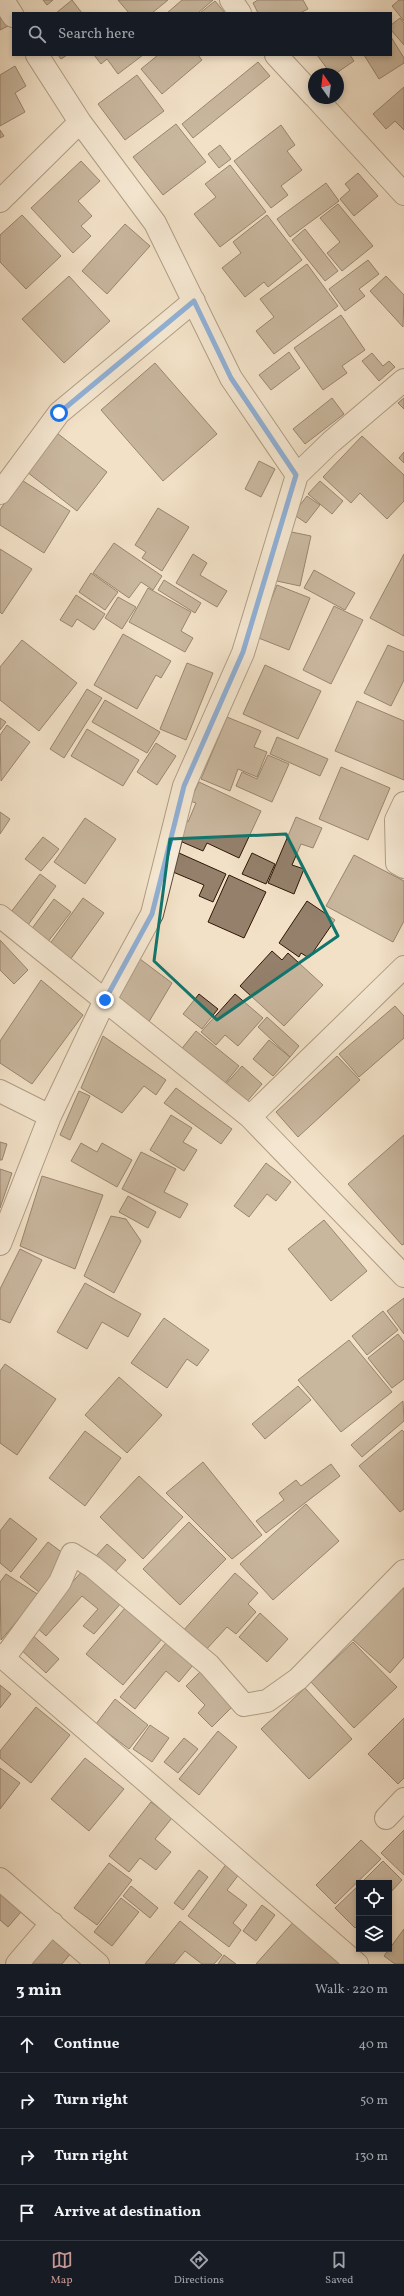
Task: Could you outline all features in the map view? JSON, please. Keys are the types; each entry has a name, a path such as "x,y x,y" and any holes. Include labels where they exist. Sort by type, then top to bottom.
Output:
{"street":[{"path":"3,0 12,14"},
{"path":"231,0 239,12"},
{"path":"38,56 80,122 155,223 231,378 296,475"},
{"path":"277,56 308,89"},
{"path":"321,104 404,194"},
{"path":"0,200 80,122"},
{"path":"0,493 59,413 194,301"},
{"path":"0,1244 50,1116 105,1000 152,914 184,786 243,652 296,475 331,442 404,380"},
{"path":"404,803 396,820 398,863 404,867"},
{"path":"0,916 250,1117 404,1276"},
{"path":"250,1117 404,967"},
{"path":"0,1091 50,1116"},
{"path":"356,1964 2,1656 60,1582 72,1554 93,1567 209,1665 244,1705 267,1701 298,1679 404,1571"},
{"path":"386,1818 404,1799"},
{"path":"0,1880 98,1964"},
{"path":"17,1964 52,1923"}],"highlighted area":[{"path":"286,834 338,936 217,1020 154,961 170,839"}],"building":[{"path":"43,0 53,0 47,5"},
{"path":"72,0 81,12 57,12"},
{"path":"118,0 168,0 153,12 128,12"},
{"path":"182,0 213,0 199,12 168,12"},
{"path":"258,0 303,0 308,9 302,12 258,12 253,3"},
{"path":"399,0 404,0 404,21 392,6"},
{"path":"215,1 224,12 201,12"},
{"path":"0,11 8,26 0,30"},
{"path":"400,18 404,23 404,45 392,31 392,24"},
{"path":"392,39 404,58 404,63 379,79 365,56 392,56"},
{"path":"59,56 66,56 61,59"},
{"path":"95,56 142,56 118,74 107,59 101,64"},
{"path":"157,56 199,56 202,60 162,94 141,69"},
{"path":"318,56 351,56 354,61 344,68 327,68"},
{"path":"258,62 270,76 193,138 182,124"},
{"path":"15,66 26,86 15,93 25,112 0,126 0,75"},
{"path":"137,75 164,111 125,140 98,104"},
{"path":"404,87 404,130 395,121 386,129 373,114"},
{"path":"176,124 206,162 163,195 133,157"},
{"path":"281,125 295,145 287,151 302,170 281,186 288,195 271,208 234,161"},
{"path":"0,130 4,136 0,138"},
{"path":"220,145 231,159 219,168 208,154"},
{"path":"81,161 100,181 78,201 92,216 81,226 91,236 73,253 31,208"},
{"path":"230,165 266,212 220,247 194,214 216,197 205,184"},
{"path":"358,173 378,196 354,216 340,199 350,190 345,184"},
{"path":"326,183 339,201 290,237 277,219"},
{"path":"338,204 373,246 342,271 327,253 340,242 320,218"},
{"path":"22,215 61,256 26,289 0,262 0,235"},
{"path":"267,215 302,260 268,287 264,282 245,297 222,268 241,253 233,242"},
{"path":"125,224 150,246 107,294 82,271"},
{"path":"305,229 338,271 325,281 292,240"},
{"path":"368,260 379,274 359,289 365,296 345,311 329,289"},
{"path":"307,264 338,306 274,354 256,331 274,317 260,299"},
{"path":"69,276 110,321 64,363 22,319"},
{"path":"386,276 404,295 403,327 370,291"},
{"path":"341,315 365,350 342,366 347,373 323,390 294,348"},
{"path":"289,352 300,368 271,390 259,375"},
{"path":"372,353 383,366 389,361 395,367 379,381 362,361"},
{"path":"155,363 217,434 163,481 101,410"},
{"path":"332,398 344,414 305,444 293,429"},
{"path":"404,398 404,409 398,403"},
{"path":"57,433 107,472 77,511 27,472"},
{"path":"362,436 404,475 404,501 387,519 360,493 351,503 323,477"},
{"path":"404,452 404,463 399,458"},
{"path":"259,461 275,469 261,497 245,489"},
{"path":"20,479 70,511 44,553 0,525 0,510"},
{"path":"320,481 343,501 332,514 308,494"},
{"path":"307,496 320,505 306,523 293,514"},
{"path":"158,508 189,527 162,571 142,558 146,552 135,545"},
{"path":"282,530 311,536 300,586 272,580"},
{"path":"114,543 162,576 153,590 141,582 129,598 93,573"},
{"path":"0,549 32,569 2,614 0,612"},
{"path":"193,554 207,563 200,575 227,591 217,607 176,583"},
{"path":"404,554 404,636 370,618"},
{"path":"314,570 355,593 345,610 304,588"},
{"path":"91,573 118,592 105,610 79,592"},
{"path":"164,580 201,603 195,613 158,590"},
{"path":"277,585 310,598 289,650 256,637"},
{"path":"148,588 191,612 181,631 193,638 185,652 129,622"},
{"path":"76,595 105,614 94,630 77,619 72,627 60,620"},
{"path":"118,597 136,607 122,629 105,618"},
{"path":"334,606 363,620 331,684 303,670"},
{"path":"123,634 171,661 161,678 156,675 137,709 94,685"},
{"path":"22,640 77,683 39,731 0,700 0,667"},
{"path":"388,645 404,652 404,680 391,706 364,693"},
{"path":"187,663 213,673 186,740 160,729"},
{"path":"265,665 321,691 298,739 243,714"},
{"path":"87,689 102,698 64,758 50,749"},
{"path":"105,700 160,732 147,753 92,722"},
{"path":"357,701 404,721 404,780 335,751"},
{"path":"227,717 261,731 254,747 267,752 257,777 238,769 230,791 201,779"},
{"path":"0,718 6,722 0,730"},
{"path":"7,725 30,742 1,781 0,735"},
{"path":"87,729 139,760 123,786 71,756"},
{"path":"277,737 328,759 320,776 270,754"},
{"path":"156,743 176,756 157,785 137,772"},
{"path":"268,755 289,764 272,802 236,786 242,772 257,779"},
{"path":"341,767 390,788 368,840 319,819"},
{"path":"199,782 261,811 239,858 207,843 203,851 173,838 181,819 188,822 196,803 190,801"},
{"path":"0,812 10,819 0,834"},
{"path":"296,817 322,828 313,848 301,844 292,865 304,869 294,894 268,883"},
{"path":"85,818 116,839 85,884 54,862"},
{"path":"43,837 59,849 41,871 25,859"},
{"path":"179,853 226,874 213,902 199,896 204,885 173,872"},
{"path":"252,853 275,864 266,884 242,874"},
{"path":"354,855 404,881 404,921 393,942 326,906"},
{"path":"40,874 56,886 28,925 11,912"},
{"path":"229,875 266,892 244,938 208,922"},
{"path":"83,898 104,913 70,960 49,945"},
{"path":"54,899 71,912 47,943 30,931"},
{"path":"307,901 335,920 309,958 301,953 299,957 279,943"},
{"path":"0,940 28,970 14,984 0,970"},
{"path":"272,951 282,960 288,953 323,985 284,1026 240,986"},
{"path":"136,956 172,983 147,1025 113,996"},
{"path":"41,980 83,1015 32,1084 0,1063 0,1041"},
{"path":"199,994 218,1009 202,1029 183,1014"},
{"path":"235,994 263,1018 238,1046 225,1035 216,1045 201,1032"},
{"path":"395,1006 404,1016 404,1038 359,1077 339,1054"},
{"path":"267,1017 299,1046 290,1057 258,1027"},
{"path":"196,1031 239,1066 222,1087 179,1052"},
{"path":"103,1036 166,1080 156,1095 144,1086 122,1113 81,1088"},
{"path":"269,1040 290,1057 273,1076 253,1059"},
{"path":"337,1056 360,1080 298,1137 276,1112"},
{"path":"242,1066 262,1084 245,1104 224,1086"},
{"path":"176,1088 232,1129 221,1144 164,1103"},
{"path":"79,1091 90,1096 70,1140 60,1135"},
{"path":"171,1115 192,1128 183,1142 197,1150 184,1171 150,1150"},
{"path":"404,1135 404,1244 402,1245 348,1184"},
{"path":"0,1142 7,1144 2,1160 0,1160"},
{"path":"81,1143 97,1152 102,1143 132,1160 117,1187 71,1161"},
{"path":"141,1152 176,1169 164,1192 188,1204 180,1218 122,1189"},
{"path":"266,1163 291,1182 276,1201 267,1194 249,1217 234,1206"},
{"path":"0,1169 12,1173 0,1208"},
{"path":"42,1176 103,1195 75,1269 20,1246"},
{"path":"128,1196 156,1212 148,1228 119,1212"},
{"path":"111,1216 126,1219 141,1241 114,1293 84,1276"},
{"path":"324,1220 367,1271 331,1301 288,1249"},
{"path":"20,1249 42,1260 10,1323 0,1319 0,1289"},
{"path":"85,1283 141,1314 128,1337 102,1322 87,1349 57,1332"},
{"path":"404,1298 404,1334 387,1311"},
{"path":"383,1311 398,1330 367,1355 352,1336"},
{"path":"164,1318 209,1350 197,1366 187,1359 167,1388 131,1363"},
{"path":"398,1334 404,1342 404,1379 392,1388 368,1358"},
{"path":"349,1340 392,1392 341,1432 298,1380"},
{"path":"5,1364 56,1399 17,1455 0,1443 0,1371"},
{"path":"119,1377 162,1415 127,1453 85,1415"},
{"path":"298,1386 311,1400 265,1439 252,1424"},
{"path":"403,1401 404,1421 362,1457 351,1445"},
{"path":"402,1430 404,1432 404,1509 400,1512 359,1466"},
{"path":"85,1431 121,1458 85,1506 49,1478"},
{"path":"203,1462 262,1535 232,1559 166,1493"},
{"path":"331,1464 340,1476 266,1533 256,1521 284,1500 279,1493 296,1480 301,1486"},
{"path":"139,1476 183,1517 143,1559 100,1517"},
{"path":"306,1504 339,1541 273,1600 240,1564"},
{"path":"10,1518 37,1539 11,1572 0,1563 0,1531"},
{"path":"189,1522 226,1559 180,1605 143,1569"},
{"path":"48,1542 67,1556 39,1592 20,1577"},
{"path":"107,1544 126,1560 115,1572 96,1556"},
{"path":"84,1569 122,1602 94,1634 83,1626 98,1609 82,1596 46,1636 34,1625"},
{"path":"235,1573 258,1593 248,1604 256,1612 236,1634 227,1627 204,1652 182,1632"},
{"path":"6,1574 39,1595 1,1640 0,1582"},
{"path":"399,1583 404,1588 404,1657 390,1673 352,1639"},
{"path":"125,1608 162,1639 123,1685 86,1654"},
{"path":"260,1613 288,1639 267,1662 239,1637"},
{"path":"29,1632 59,1659 46,1673 17,1646"},
{"path":"353,1642 397,1687 354,1728 311,1682"},
{"path":"166,1643 193,1665 179,1682 166,1671 135,1709 120,1697"},
{"path":"201,1671 235,1704 212,1727 198,1713 205,1705 186,1686"},
{"path":"0,1685 11,1694 0,1708"},
{"path":"305,1688 352,1739 309,1779 261,1729"},
{"path":"115,1699 148,1725 129,1749 96,1724"},
{"path":"36,1707 70,1735 31,1783 0,1758 0,1751"},
{"path":"404,1718 404,1778 398,1784 368,1754"},
{"path":"150,1725 169,1738 152,1762 133,1749"},
{"path":"218,1731 237,1747 199,1795 179,1779"},
{"path":"184,1738 198,1749 178,1773 164,1762"},
{"path":"85,1758 124,1789 89,1831 51,1799"},
{"path":"0,1768 20,1783 0,1809"},
{"path":"151,1802 172,1818 155,1839 171,1852 156,1870 140,1858 129,1872 109,1856"},
{"path":"404,1830 404,1875 381,1853"},
{"path":"361,1840 381,1859 360,1880 356,1880 356,1883 335,1904 316,1885"},
{"path":"383,1861 402,1880 392,1891 392,1880 364,1880"},
{"path":"109,1863 132,1880 97,1925 74,1908"},
{"path":"227,1863 240,1873 227,1890 247,1905 233,1923 241,1930 229,1947 188,1916"},
{"path":"199,1870 208,1877 183,1910 174,1903"},
{"path":"131,1886 158,1908 150,1918 123,1896"},
{"path":"356,1888 355,1928 335,1908"},
{"path":"0,1893 21,1912 8,1927 0,1920"},
{"path":"121,1898 139,1912 112,1946 94,1932"},
{"path":"262,1905 275,1915 256,1941 243,1931"},
{"path":"296,1919 342,1964 256,1964"},
{"path":"180,1921 222,1955 214,1964 202,1964 185,1951 174,1964 145,1964"},
{"path":"404,1929 404,1964 395,1964 384,1956 387,1952 392,1952 392,1945"},
{"path":"52,1936 71,1953 62,1964 27,1964"},
{"path":"224,1955 236,1964 218,1964"}],"route":[{"path":"59,413 194,301 231,378 296,475 243,652 184,786 152,914 105,1000"}]}
